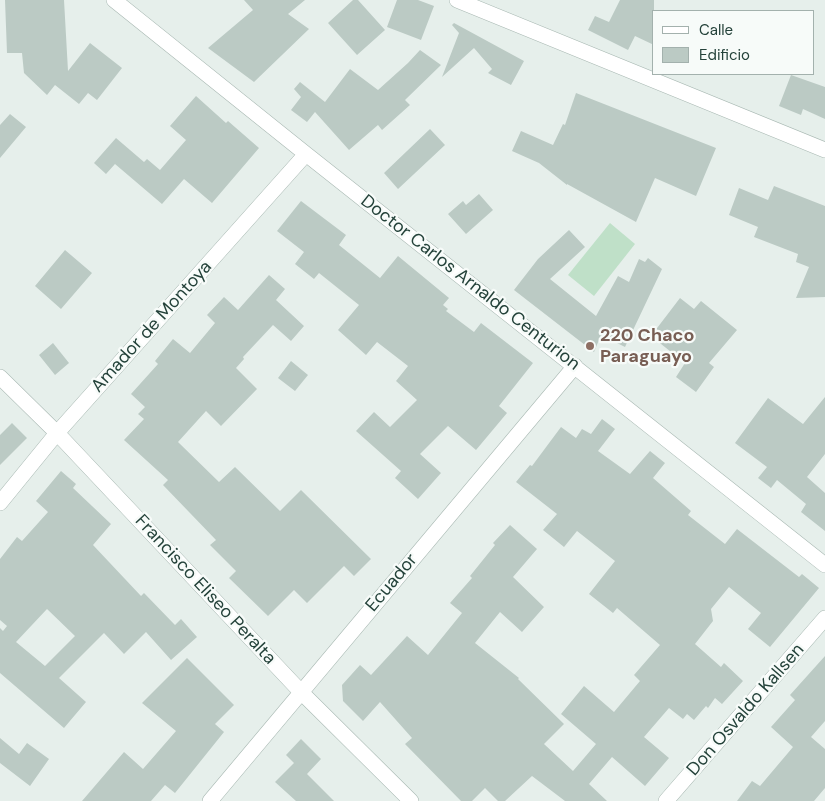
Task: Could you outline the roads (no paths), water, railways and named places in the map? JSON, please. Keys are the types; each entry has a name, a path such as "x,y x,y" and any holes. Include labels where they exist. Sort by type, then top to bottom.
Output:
{"street":[{"name":"Doctor Carlos Arnaldo Centurion","path":"114,0 825,565"},
{"path":"457,0 825,150"},
{"name":"Amador de Montoya","path":"0,503 57,433 306,154"},
{"name":"Ecuador","path":"210,801 575,366"},
{"name":"Francisco Eliseo Peralta","path":"0,377 57,433 301,692 411,801"},
{"name":"Don Osvaldo Kallsen","path":"666,801 825,618"}],"place":[{"name":"220 Chaco Paraguayo","path":"590,346"}]}
